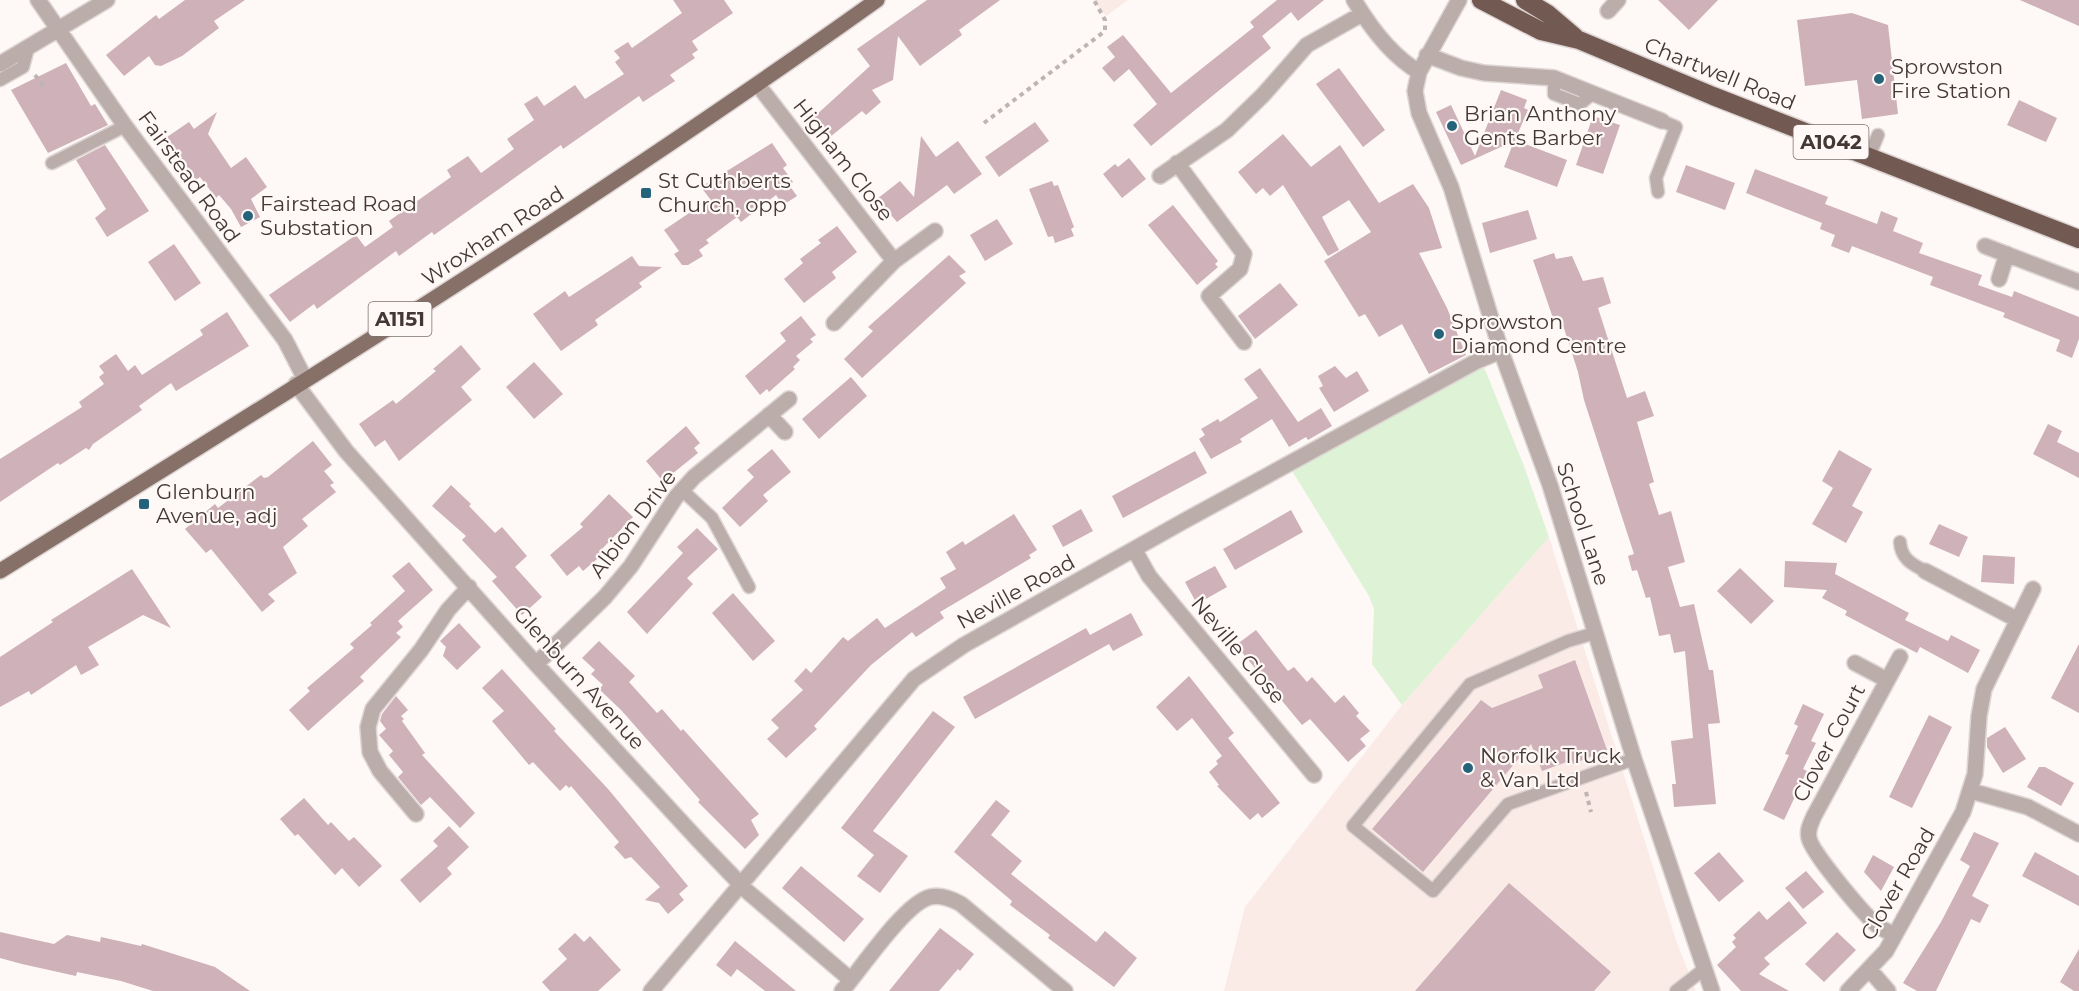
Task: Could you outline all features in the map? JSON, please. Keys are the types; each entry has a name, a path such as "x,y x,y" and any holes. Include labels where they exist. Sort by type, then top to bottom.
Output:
{"highway":[{"name":"Chartwell Road","path":"1481,0 1541,31 1579,40 1713,96 2079,239"},
{"name":"Chartwell Road","path":"1525,0 1548,14 1579,40"}],"main road":[{"name":"Wroxham Road","path":"0,571 174,464 301,381 539,232 758,85 877,0"}],"street":[{"name":"Fairstead Road","path":"38,0 125,126 285,340 301,381"},
{"path":"0,64 107,0"},
{"path":"1354,0 1362,14 1405,63 1419,72"},
{"name":"School Lane","path":"1459,0 1419,72 1414,91 1419,113 1451,187 1501,351 1550,485 1634,759 1703,970 1712,991"},
{"path":"1160,176 1227,130 1307,45 1362,14"},
{"path":"1427,54 1461,68 1484,73 1554,78 1662,122"},
{"name":"Higham Close","path":"758,85 894,261"},
{"path":"1177,163 1244,254 1240,269 1209,296 1244,342"},
{"path":"834,323 894,261 935,231"},
{"path":"1985,246 2079,282"},
{"path":"1999,279 2007,254"},
{"name":"Neville Road","path":"651,991 914,679 964,645 1134,549 1501,351"},
{"name":"Glenburn Avenue","path":"301,381 346,452 536,664 741,884 847,986"},
{"name":"Albion Drive","path":"536,664 605,597 632,566 682,490 789,399"},
{"path":"769,415 785,432"},
{"name":"Neville Close","path":"1134,549 1149,576 1314,775"},
{"path":"1924,571 2016,619"},
{"path":"416,814 380,771 370,752 368,727 374,709 421,650 448,610 469,587"},
{"name":"Clover Road","path":"1848,991 1886,951 1942,852 1971,791 1984,689 2016,619 2033,589"},
{"name":"Clover Court","path":"1895,935 1878,926 1814,851 1809,838 1809,826 1900,657"},
{"name":"Clover Court","path":"1856,663 1887,680"},
{"path":"1971,791 2028,807 2079,834"},
{"path":"847,986 905,915 920,900 933,896 947,897 961,904 1065,991"},
{"path":"1869,969 1888,991"}],"lane":[{"path":"0,80 22,66 28,48"},
{"path":"1658,192 1656,178 1676,127 1662,122"},
{"path":"52,163 125,126"},
{"path":"1869,157 1878,135"},
{"path":"682,490 712,518 749,587"},
{"path":"1900,542 1901,552 1909,563 1924,571"},
{"path":"1595,633 1568,641 1470,684 1353,826 1432,891 1508,804 1634,759"},
{"path":"1676,991 1703,970"}],"path":[{"path":"984,123 1105,31 1105,20 1094,0"},
{"path":"1588,800 1591,812"}],"shaded area":[{"path":"1093,0 1128,0 1106,16"},
{"path":"1549,537 1677,943 1696,991 1224,991 1245,907 1402,705"}],"green space":[{"path":"1482,362 1524,466 1549,537 1402,705 1372,664 1374,609 1369,596 1291,469"}],"building":[{"path":"185,0 245,0 214,21 219,28 182,56 161,66 155,65 149,56 124,76 106,55 156,15 159,19"},
{"path":"673,0 724,0 733,13 692,41 698,50 692,54 695,58 670,75 675,81 643,102 639,96 563,149 561,145 434,235 432,232 399,256 396,251 317,309 314,304 290,322 269,295 356,235 365,247 393,227 389,221 451,177 447,170 468,156 481,173 514,149 507,139 534,120 524,104 537,96 544,106 575,85 585,99 624,74 615,62 620,58 614,51 628,42 632,48 682,13"},
{"path":"927,0 1000,0 959,30 962,35 920,66 898,36 893,80 872,90 881,102 866,115 862,111 830,137 814,117 870,66 857,49"},
{"path":"1277,0 1324,0 1298,21 1291,12 1262,36 1271,48 1151,146 1133,125 1157,104 1129,69 1114,82 1102,68 1115,57 1107,47 1123,35 1171,93 1254,27 1250,22"},
{"path":"1658,0 1718,0 1689,30"},
{"path":"2020,0 2079,0 2079,26"},
{"path":"1852,13 1888,25 1898,114 1862,119 1857,80 1805,86 1797,20"},
{"path":"66,63 91,106 95,104 108,125 48,153 11,90"},
{"path":"1339,68 1385,130 1363,147 1316,84"},
{"path":"1501,90 1527,100 1524,108 1528,110 1515,140 1567,160 1557,187 1504,167 1514,141 1461,165 1436,112 1451,105 1475,156"},
{"path":"2019,100 2057,118 2046,142 2007,125"},
{"path":"217,112 208,134 231,168 246,157 267,187 251,199 260,217 241,227 231,209 219,195 216,198 200,177 196,180 167,137 189,122 194,129"},
{"path":"1593,116 1620,125 1603,174 1576,165"},
{"path":"1035,122 1049,141 999,177 985,157"},
{"path":"1283,134 1311,167 1340,145 1379,203 1413,184 1429,208 1442,248 1419,253 1447,308 1466,355 1429,374 1402,324 1379,337 1365,314 1359,317 1324,261 1371,232 1349,200 1322,217 1339,250 1328,256 1283,185 1270,196 1263,188 1256,194 1238,172"},
{"path":"921,136 936,157 958,141 982,174 954,194 947,185 897,222 877,199 900,181 914,197"},
{"path":"772,143 787,165 783,168 793,182 789,185 797,196 783,205 776,195 741,222 737,217 706,240 709,243 699,250 703,256 688,265 682,265 674,254 679,251 664,230 710,199 701,187"},
{"path":"105,145 149,211 107,237 95,218 106,209 76,160"},
{"path":"1129,158 1146,179 1122,198 1103,174 1115,164 1118,167"},
{"path":"1686,165 1735,183 1725,210 1676,192"},
{"path":"1755,169 1828,197 1825,204 1877,224 1881,211 1898,218 1893,231 1923,243 1919,253 1982,275 1978,285 2012,297 2014,291 2079,317 2079,339 2072,358 2056,351 2060,340 2003,317 2005,313 1930,285 1933,277 1852,246 1849,253 1831,246 1835,235 1820,229 1822,223 1746,193"},
{"path":"1052,181 1054,186 1058,185 1074,227 1071,229 1074,236 1055,243 1053,236 1048,237 1029,189"},
{"path":"1173,205 1218,261 1215,264 1218,267 1197,285 1148,225"},
{"path":"1528,210 1537,239 1490,253 1482,223"},
{"path":"997,219 1013,244 985,261 970,235"},
{"path":"837,226 857,252 832,272 836,278 804,303 784,279 803,263 800,259 821,243 818,240"},
{"path":"174,244 201,283 175,301 148,262"},
{"path":"1554,253 1556,259 1572,256 1583,281 1603,277 1611,303 1598,308 1627,398 1645,391 1654,416 1637,422 1654,482 1649,484 1659,515 1671,511 1685,562 1668,567 1680,607 1694,604 1709,670 1713,670 1720,723 1708,724 1716,804 1674,807 1672,784 1676,784 1671,741 1693,738 1685,651 1674,653 1670,634 1659,636 1650,597 1646,598 1637,570 1632,571 1628,556 1634,554 1584,400 1578,372 1561,319 1554,321 1533,260"},
{"path":"949,255 966,272 959,276 966,283 862,378 844,359 873,331 868,327"},
{"path":"632,256 639,266 662,267 639,283 642,287 595,320 598,325 561,351 533,314 565,291 569,297"},
{"path":"1280,283 1298,305 1255,339 1238,316"},
{"path":"227,312 249,346 176,391 171,383 139,406 142,410 93,444 89,450 86,448 60,465 58,463 0,502 0,459 82,407 79,402 104,384 99,377 104,373 99,366 116,354 128,371 135,365 142,375 203,335 200,330"},
{"path":"801,316 816,335 810,339 813,342 796,356 800,360 793,367 795,369 769,392 767,389 760,395 745,376 786,341 780,333"},
{"path":"461,345 481,369 461,387 472,400 399,461 385,440 375,447 359,424 393,400 396,404 436,371 433,369"},
{"path":"534,362 563,394 534,419 506,387"},
{"path":"1335,366 1346,378 1357,371 1369,391 1334,412 1319,388 1323,386 1318,376"},
{"path":"1260,368 1298,422 1321,408 1332,426 1308,440 1306,437 1289,447 1272,419 1240,439 1242,442 1211,459 1199,439 1205,435 1201,429 1218,419 1220,422 1258,398 1244,379"},
{"path":"851,377 867,396 819,439 802,419"},
{"path":"2048,424 2062,431 2057,442 2079,453 2079,478 2033,454"},
{"path":"686,426 700,443 694,448 698,453 672,474 670,472 661,479 646,461"},
{"path":"313,441 332,465 324,471 334,483 330,485 336,492 302,519 308,526 283,547 297,573 268,594 275,601 262,612 211,549 206,553 185,529 215,504 218,508 261,475 264,478 268,477"},
{"path":"772,449 791,472 763,495 768,501 740,527 722,508 754,477 747,470"},
{"path":"1839,450 1872,469 1852,506 1863,512 1846,543 1812,524 1833,488 1822,481"},
{"path":"1195,451 1207,473 1123,518 1112,496"},
{"path":"451,485 471,504 469,506 495,533 502,527 527,556 515,567 542,597 522,615 492,581 497,577 462,540 466,536 432,506"},
{"path":"609,494 633,517 600,551 603,554 583,571 579,566 567,576 550,555 583,527 580,524"},
{"path":"1081,509 1093,531 1063,547 1052,526"},
{"path":"1291,510 1303,532 1235,570 1223,549"},
{"path":"1014,514 1037,550 1029,555 1031,558 940,612 944,618 916,637 912,632 871,665 814,726 817,729 786,758 767,739 779,728 771,720 803,690 794,681 806,668 811,673 843,637 848,641 877,618 885,628 946,588 940,578 956,569 946,552 963,541 965,545"},
{"path":"1939,524 1968,537 1959,557 1929,544"},
{"path":"697,528 718,549 687,578 693,584 647,634 627,612 683,553 677,547"},
{"path":"1983,555 2015,557 2014,584 1981,582"},
{"path":"1785,561 1837,563 1835,574 1909,613 1905,620 1948,641 1951,635 1980,650 1968,673 1920,647 1917,653 1845,615 1847,611 1822,598 1827,590 1784,587"},
{"path":"409,562 433,590 398,621 403,627 396,633 401,637 360,677 364,681 308,731 289,710 310,691 307,688 354,648 350,644 405,591 392,576"},
{"path":"1215,566 1227,587 1197,604 1185,582"},
{"path":"1740,568 1774,601 1751,624 1717,591"},
{"path":"132,569 171,628 143,615 88,647 99,665 81,675 76,665 31,695 29,691 0,707 0,657 53,622 51,620"},
{"path":"733,593 775,641 753,661 712,613"},
{"path":"1131,613 1143,635 1113,651 1109,644 975,719 963,697 1086,628 1090,635"},
{"path":"459,623 481,647 457,670 443,656 446,647 440,641"},
{"path":"1256,630 1288,671 1294,667 1307,682 1312,677 1335,703 1344,695 1359,713 1356,716 1370,731 1360,739 1366,746 1348,762 1310,719 1302,725 1236,645"},
{"path":"599,641 635,676 629,682 657,713 662,709 681,731 683,729 759,814 751,820 759,835 745,849 698,802 700,800 622,711 599,689 603,685 591,674 595,670 582,658"},
{"path":"2079,644 2079,713 2051,698"},
{"name":"Norfolk Truck & Van Ltd","path":"1575,660 1607,750 1573,764 1572,760 1542,771 1531,744 1423,872 1372,829 1481,700 1492,708 1543,688 1538,675"},
{"path":"502,669 556,729 554,731 609,790 688,886 679,894 684,900 668,914 659,903 645,900 660,887 631,857 625,859 614,847 619,842 571,786 569,788 566,785 560,791 533,762 529,765 492,721 504,711 482,688"},
{"path":"1189,676 1234,733 1228,738 1280,803 1262,818 1258,813 1250,820 1217,786 1219,785 1209,772 1218,764 1216,761 1222,756 1192,718 1177,731 1156,707"},
{"path":"396,696 408,710 401,716 404,719 402,721 425,753 422,755 475,813 460,828 430,797 421,805 398,777 403,772 389,755 393,751 379,735 386,729 380,721 382,714"},
{"path":"1803,704 1824,714 1811,741 1816,743 1803,769 1807,771 1784,820 1763,810 1789,755 1785,754 1798,726 1794,724"},
{"path":"933,711 955,727 873,831 908,856 880,893 857,876 874,855 841,828"},
{"path":"1929,715 1952,727 1912,808 1889,797"},
{"path":"2005,727 2026,759 2003,773 1987,747 1987,738"},
{"path":"2039,767 2045,767 2074,783 2061,806 2027,787"},
{"path":"304,798 328,825 331,822 349,841 354,837 382,866 359,887 342,868 335,875 298,834 295,836 280,819"},
{"path":"996,800 1010,811 991,835 1022,861 1011,874 1096,942 1105,931 1137,958 1114,987 1048,938 1050,935 1010,905 1012,901 954,852"},
{"path":"449,826 469,847 447,868 452,874 420,903 400,880 438,846 433,841"},
{"path":"1974,832 1999,843 1972,896 1989,905 1980,923 1971,919 1936,991 1917,991 1903,983 1941,922 1970,866 1960,860"},
{"path":"1719,852 1744,881 1719,902 1694,873"},
{"path":"2035,852 2079,876 2079,906 2022,876"},
{"path":"1873,855 1894,867 1881,891 1864,872"},
{"path":"801,866 864,919 844,942 782,888"},
{"path":"1806,871 1824,892 1803,909 1785,888"},
{"path":"1509,883 1611,972 1594,991 1415,991"},
{"path":"1789,901 1807,923 1764,958 1770,964 1759,974 1789,991 1741,991 1717,965 1736,947 1732,942 1736,938 1733,935 1759,911 1767,920"},
{"path":"940,928 974,954 939,991 889,991"},
{"path":"0,932 54,944 67,935 100,942 101,937 141,946 142,944 215,967 250,991 153,991 121,981 77,972 76,976 22,964 0,958"},
{"path":"1837,932 1856,950 1824,982 1805,964"},
{"path":"575,933 584,942 590,936 621,970 598,991 550,991 542,982 567,959 558,949"},
{"path":"735,941 796,991 765,991 737,969 731,977 716,965"},
{"path":"2079,949 2079,991 2074,991 2060,982"}],"place":[{"name":"Sprowston Fire Station","path":"1879,79"},
{"name":"Brian Anthony Gents Barber","path":"1452,126"},
{"name":"St Cuthberts Church, opp","path":"646,193"},
{"name":"Fairstead Road Substation","path":"248,216"},
{"name":"Sprowston Diamond Centre","path":"1439,334"},
{"name":"Glenburn Avenue, adj","path":"144,504"},
{"name":"Norfolk Truck & Van Ltd","path":"1468,768"}]}
